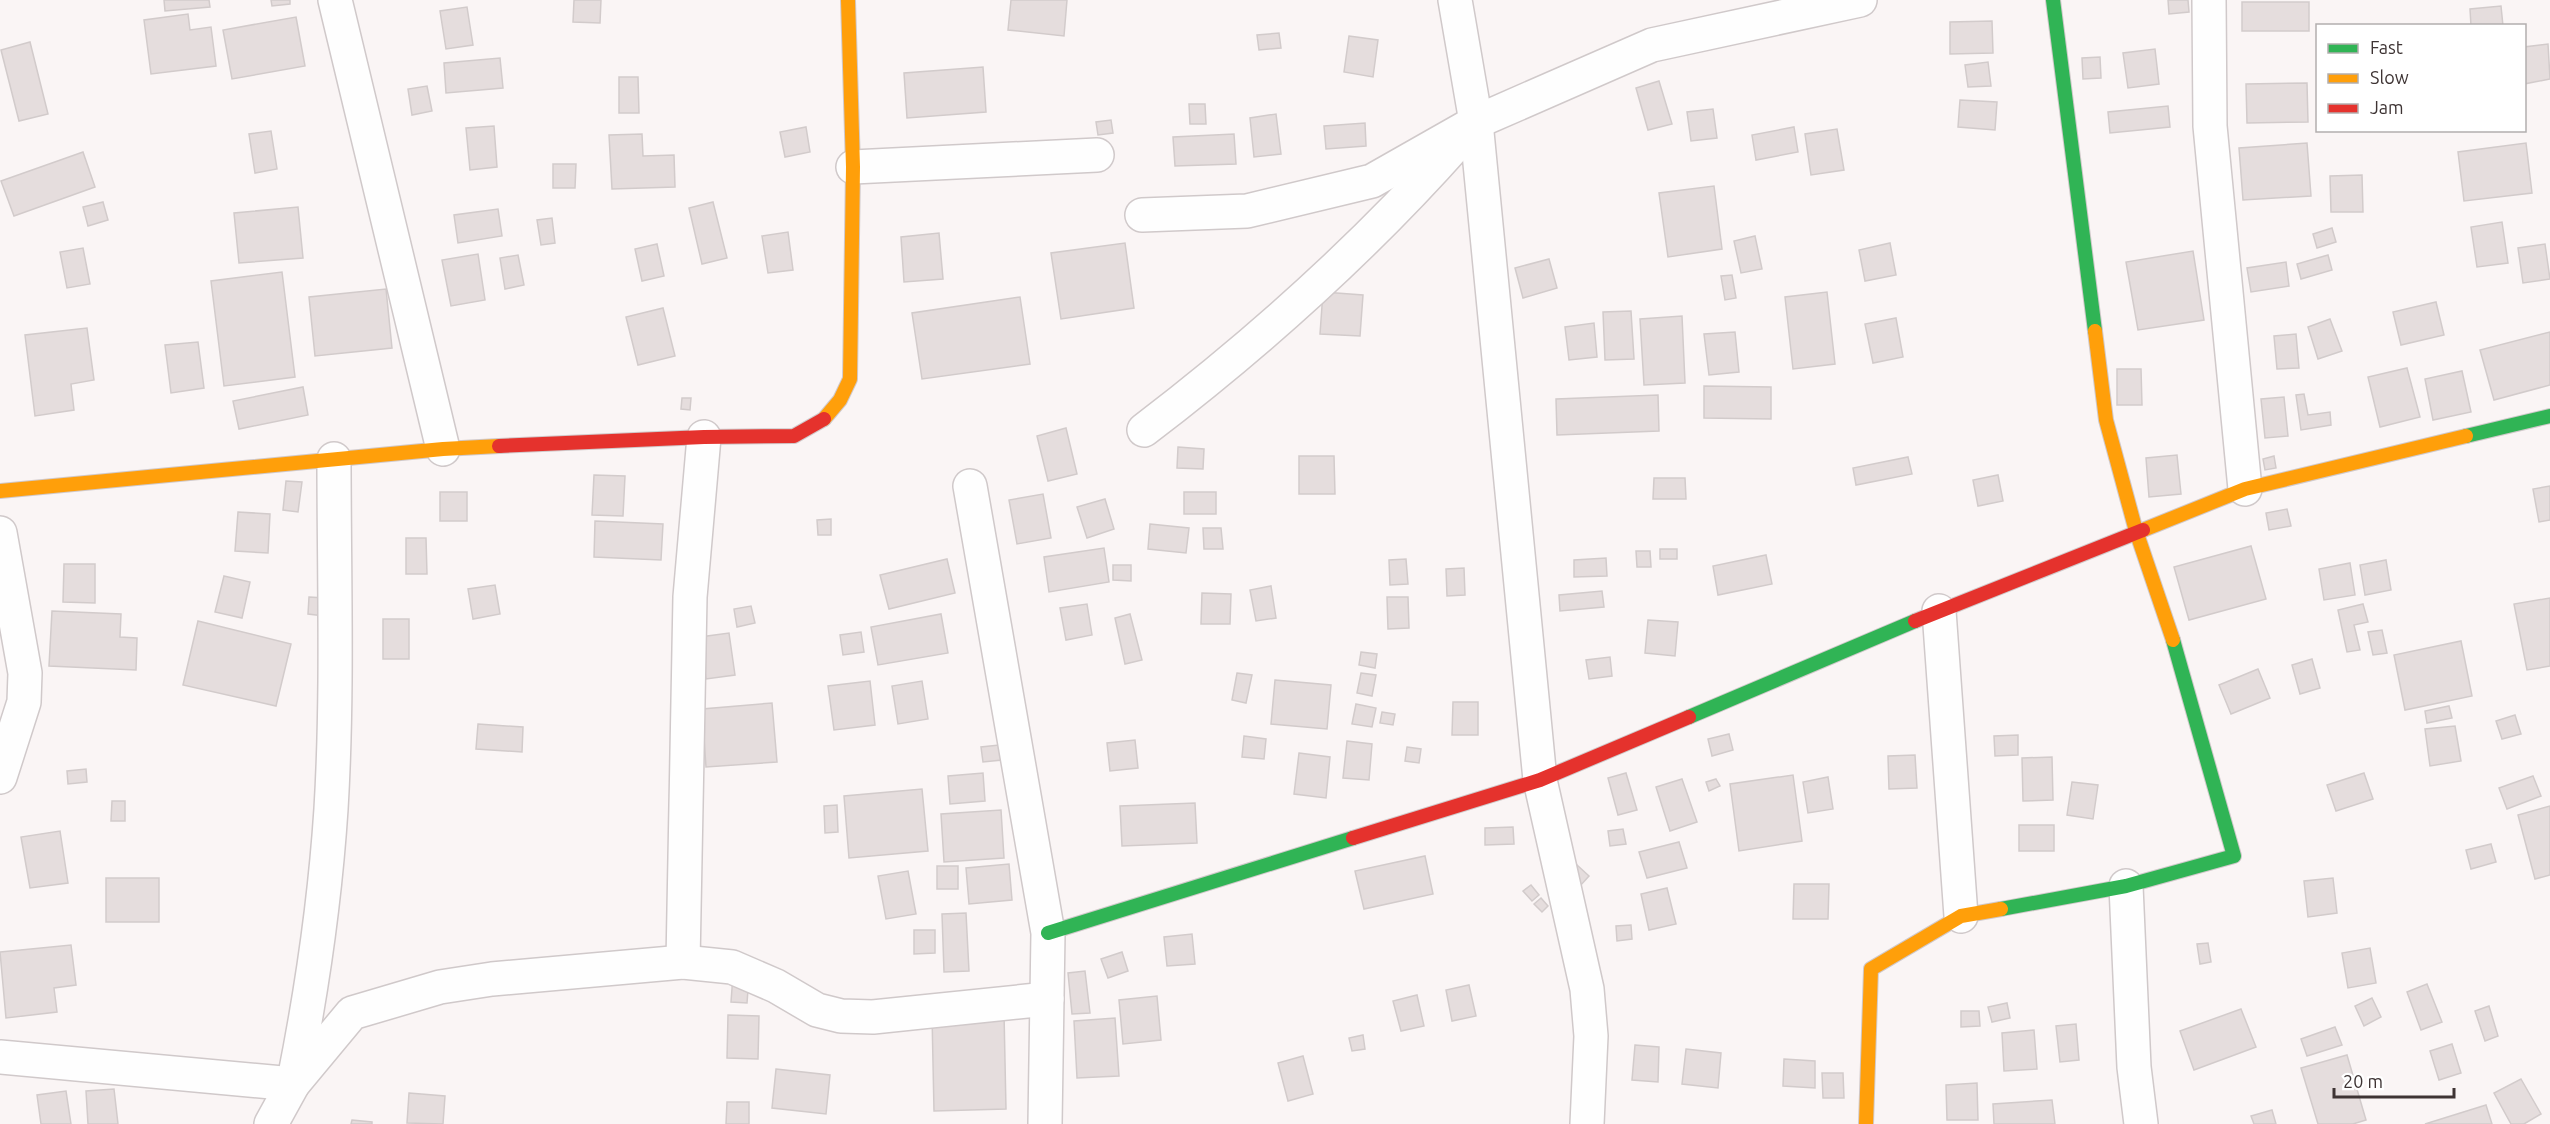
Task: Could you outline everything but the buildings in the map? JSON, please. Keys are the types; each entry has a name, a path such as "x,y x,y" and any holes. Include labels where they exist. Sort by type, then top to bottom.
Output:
{"street":[{"path":"335,0 443,449"},
{"path":"0,491 443,449 704,437 794,436 824,420 840,400 850,379 853,167 848,0"},
{"path":"1455,0 1476,122 1540,780 1587,989 1591,1036 1587,1124"},
{"path":"1143,215 1247,211 1372,181 1476,122 1652,45 1860,0"},
{"path":"1866,1124 1870,969 1961,916 2126,886 2234,856 2185,676 2136,531 2106,420 2053,0"},
{"path":"2209,0 2210,126 2245,489"},
{"path":"1144,430 1274,326 1345,261 1412,194 1476,122"},
{"path":"853,167 1097,155"},
{"path":"1048,933 1540,780 1939,611 2245,489 2550,417"},
{"path":"683,962 690,597 704,437"},
{"path":"293,1084 312,985 323,903 331,809 334,459"},
{"path":"970,486 1048,933 1045,1124"},
{"path":"0,533 25,674 24,702 0,777"},
{"path":"1939,611 1961,916"},
{"path":"2126,886 2134,1067 2141,1124"},
{"path":"271,1124 293,1084 352,1013 388,1000 440,987 492,979 683,962 732,967 776,986 817,1010 841,1016 873,1017 1047,999"},
{"path":"0,1057 293,1084"}],"traffic: fast":[{"path":"2053,0 2095,331"},
{"path":"2466,436 2550,416"},
{"path":"1689,717 1915,621"},
{"path":"2001,909 2126,886 2234,856 2173,640"},
{"path":"1048,933 1353,838"}],"traffic: slow":[{"path":"824,419 840,400 850,379 853,167 848,0"},
{"path":"2095,331 2106,420 2136,531 2173,640"},
{"path":"2143,530 2245,489 2466,436"},
{"path":"0,491 443,449 499,446"},
{"path":"1866,1124 1871,969 1961,916 2001,909"}],"traffic: jam":[{"path":"499,446 704,437 794,436 824,419"},
{"path":"1915,621 2143,530"},
{"path":"1353,838 1540,780 1689,717"}]}
